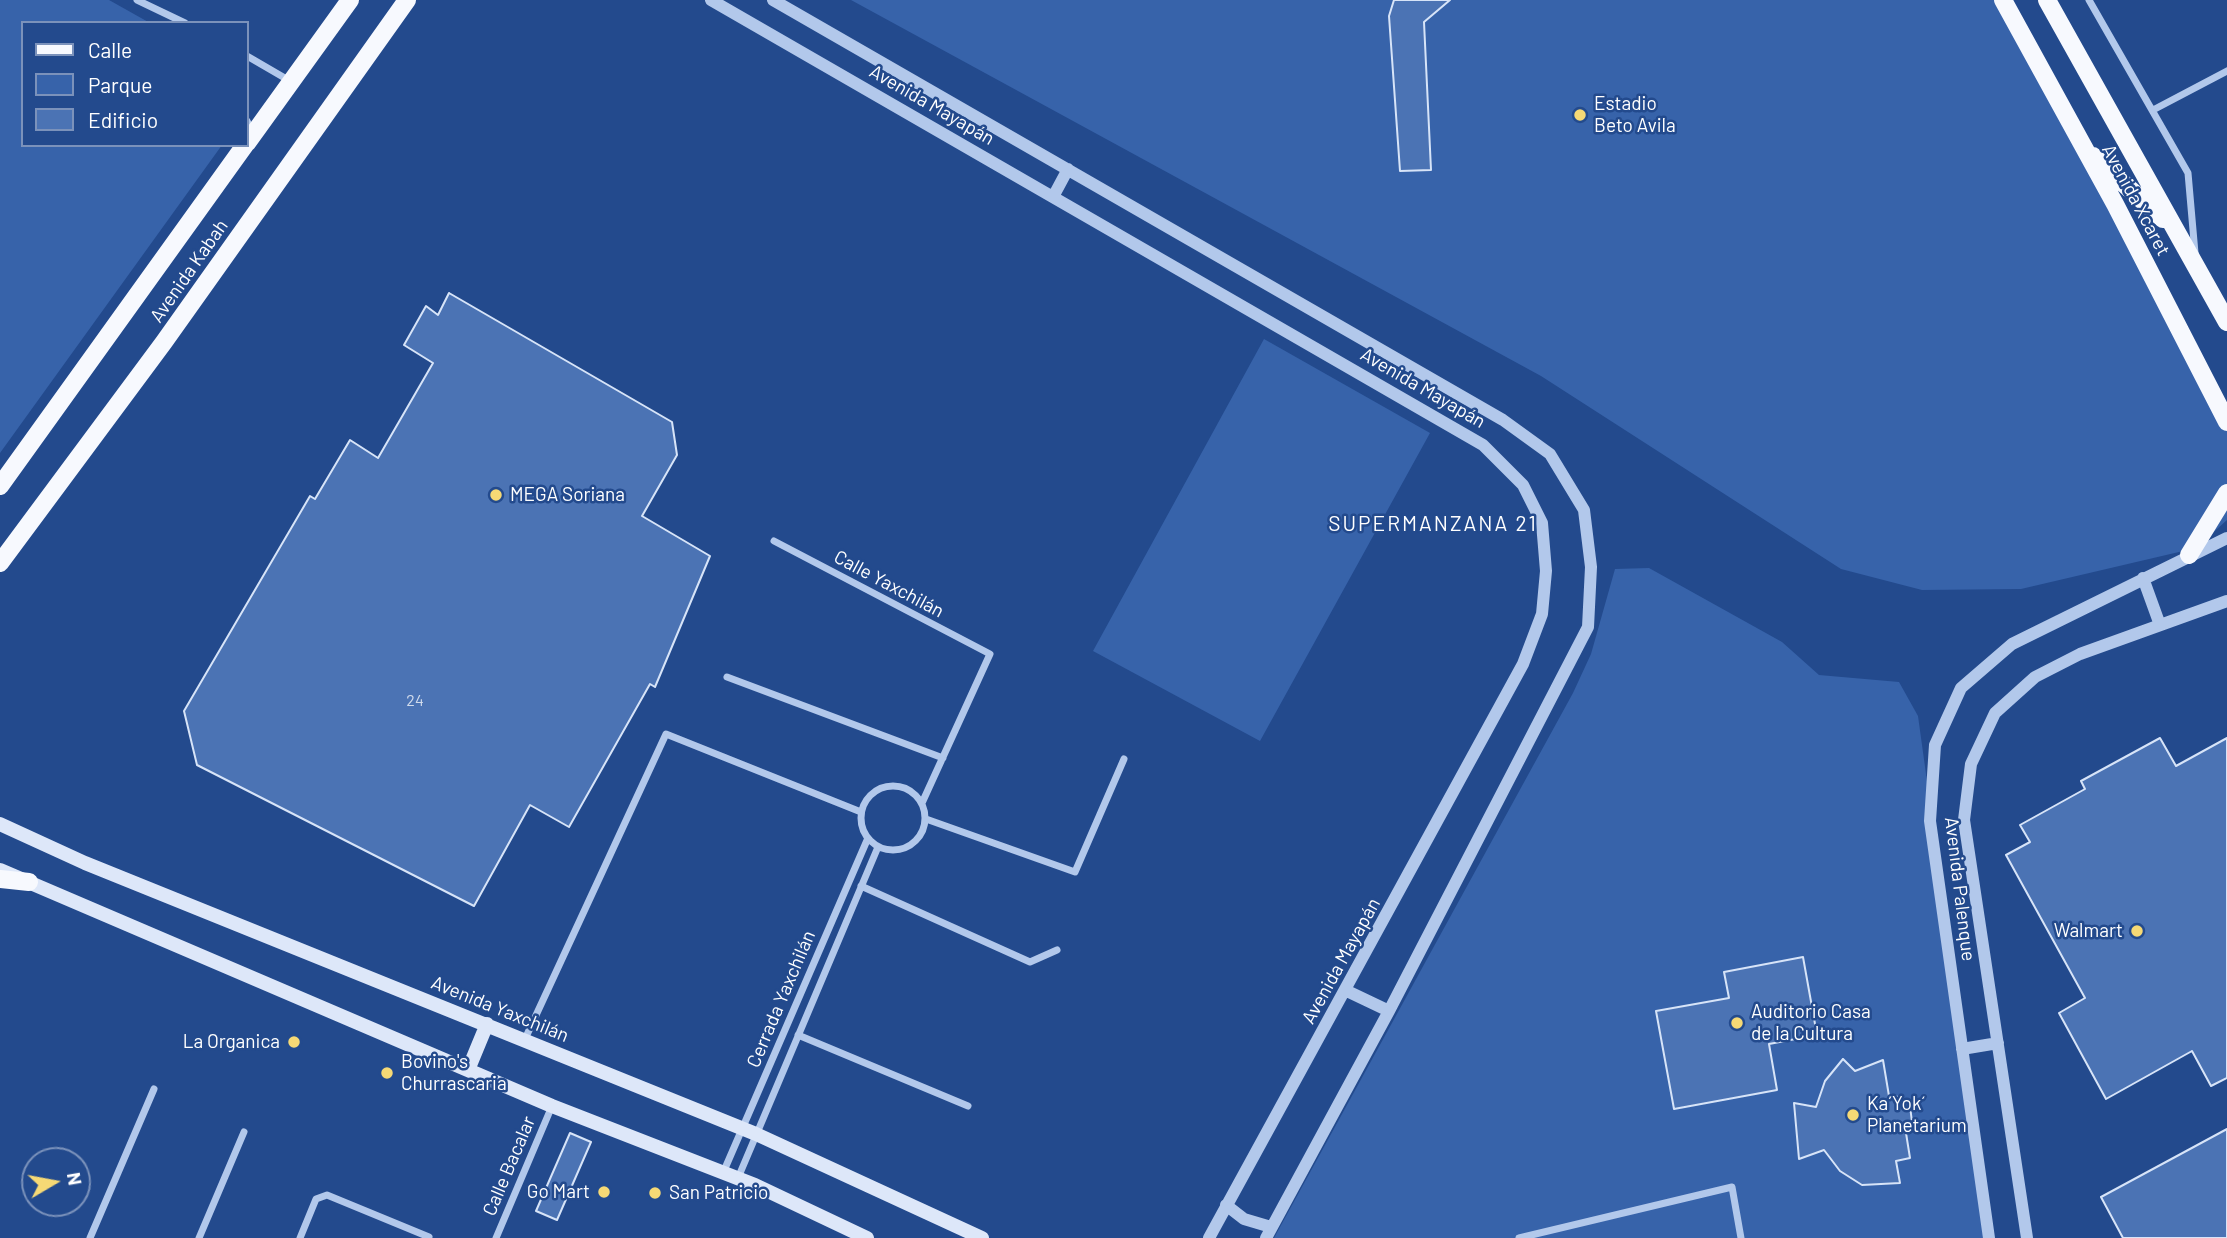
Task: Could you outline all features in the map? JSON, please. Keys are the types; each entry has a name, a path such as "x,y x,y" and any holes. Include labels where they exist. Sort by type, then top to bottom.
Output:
{"main road":[{"name":"Avenida Kabah","path":"248,136 350,0"},
{"name":"Avenida Kabah","path":"0,563 170,333 407,0"},
{"name":"Avenida Xcaret","path":"2003,0 2084,147 2227,422"},
{"name":"Avenida Xcaret","path":"2048,0 2227,323"},
{"name":"Avenida Kabah","path":"0,486 240,147"},
{"path":"2084,147 2176,231"},
{"path":"2189,555 2227,493"},
{"name":"Avenida Yaxchilán","path":"0,824 85,863 750,1131 982,1238"},
{"path":"0,870 552,1106 723,1173 867,1238"},
{"path":"0,878 29,882"},
{"path":"468,1070 487,1024"}],"street":[{"path":"137,0 181,21"},
{"name":"Avenida Mayapán","path":"711,0 1483,445 1523,485 1542,523 1546,571 1542,614 1523,664 1209,1238"},
{"name":"Avenida Mayapán","path":"773,0 1503,420 1550,454 1584,510 1591,566 1588,627 1389,1012 1269,1233"},
{"path":"2090,0 2188,173 2197,268"},
{"path":"248,58 291,82"},
{"path":"2152,110 2227,71"},
{"path":"1052,197 1068,169"},
{"name":"Avenida Palenque","path":"1989,1238 1930,821 1935,746 1961,688 2012,644 2227,538"},
{"name":"Calle Yaxchilán","path":"774,541 990,654 943,758"},
{"path":"2143,578 2160,625"},
{"name":"Avenida Palenque","path":"2027,1238 1964,820 1971,764 1995,713 2035,677 2080,654 2227,601"},
{"path":"727,677 943,758 922,803"},
{"path":"525,1039 666,734 861,812"},
{"path":"926,819 1075,872 1124,759"},
{"path":"896,785 912,791 922,803 926,819 923,832 915,842 903,849 890,850 878,846 868,838 862,825 861,812 868,798 881,788 896,785"},
{"name":"Cerrada Yaxchilán","path":"737,1179 750,1131 868,838"},
{"name":"Cerrada Yaxchilán","path":"723,1173 750,1131 798,1035 878,846"},
{"path":"861,886 1030,962 1057,950"},
{"path":"1347,990 1389,1012"},
{"path":"798,1035 968,1106"},
{"path":"1962,1049 1998,1043"},
{"path":"90,1238 153,1089"},
{"name":"Calle Bacalar","path":"496,1238 552,1106"},
{"path":"200,1238 244,1132"},
{"path":"1519,1238 1732,1187 1741,1238"},
{"path":"300,1238 316,1199 327,1195 429,1237"},
{"path":"1226,1205 1269,1233"}],"green space":[{"path":"0,0 109,0 146,21 21,21 21,147 221,147 0,453"},
{"path":"851,0 1998,0 2227,417 2227,520 2196,548 2021,589 1922,590 1841,569 1541,376"},
{"path":"1264,339 1430,433 1260,741 1093,651"},
{"path":"1649,568 1782,642 1819,675 1899,682 1918,716 1990,1238 1274,1238 1573,693 1591,654 1615,569"}],"building":[{"path":"1394,0 1450,0 1424,22 1431,170 1400,171 1389,16"},
{"path":"449,293 672,422 677,455 642,516 710,556 655,687 650,684 569,827 530,805 474,906 197,765 184,711 310,496 315,499 350,440 378,458 433,363 404,345 426,306 438,315"},
{"name":"Walmart","path":"2160,738 2176,766 2227,738 2227,1078 2211,1086 2192,1051 2106,1099 2059,1013 2085,998 2006,855 2030,842 2020,825 2085,789 2081,781"},
{"name":"Auditorio Casa de la Cultura","path":"1803,957 1817,1035 1769,1044 1777,1090 1674,1109 1656,1011 1729,998 1724,972"},
{"name":"Ka´Yok´ Planetarium","path":"1843,1059 1855,1071 1883,1060 1889,1096 1900,1097 1910,1106 1912,1122 1906,1133 1910,1158 1896,1161 1900,1183 1862,1185 1840,1171 1824,1150 1799,1159 1794,1103 1816,1107 1825,1081"},
{"path":"2227,1129 2227,1238 2123,1238 2101,1197"},
{"path":"570,1133 591,1142 557,1220 536,1211"}],"place":[{"name":"Estadio Beto Avila","path":"1580,115"},
{"name":"MEGA Soriana","path":"496,495"},
{"name":"Walmart","path":"2137,931"},
{"name":"Auditorio Casa de la Cultura","path":"1737,1023"},
{"name":"La Organica","path":"294,1042"},
{"name":"Bovino's Churrascaria","path":"387,1073"},
{"name":"Ka´Yok´ Planetarium","path":"1853,1115"},
{"name":"Go Mart","path":"604,1192"},
{"name":"San Patricio","path":"655,1193"}],"district":[{"name":"SUPERMANZANA 21","path":"1433,524"}]}
